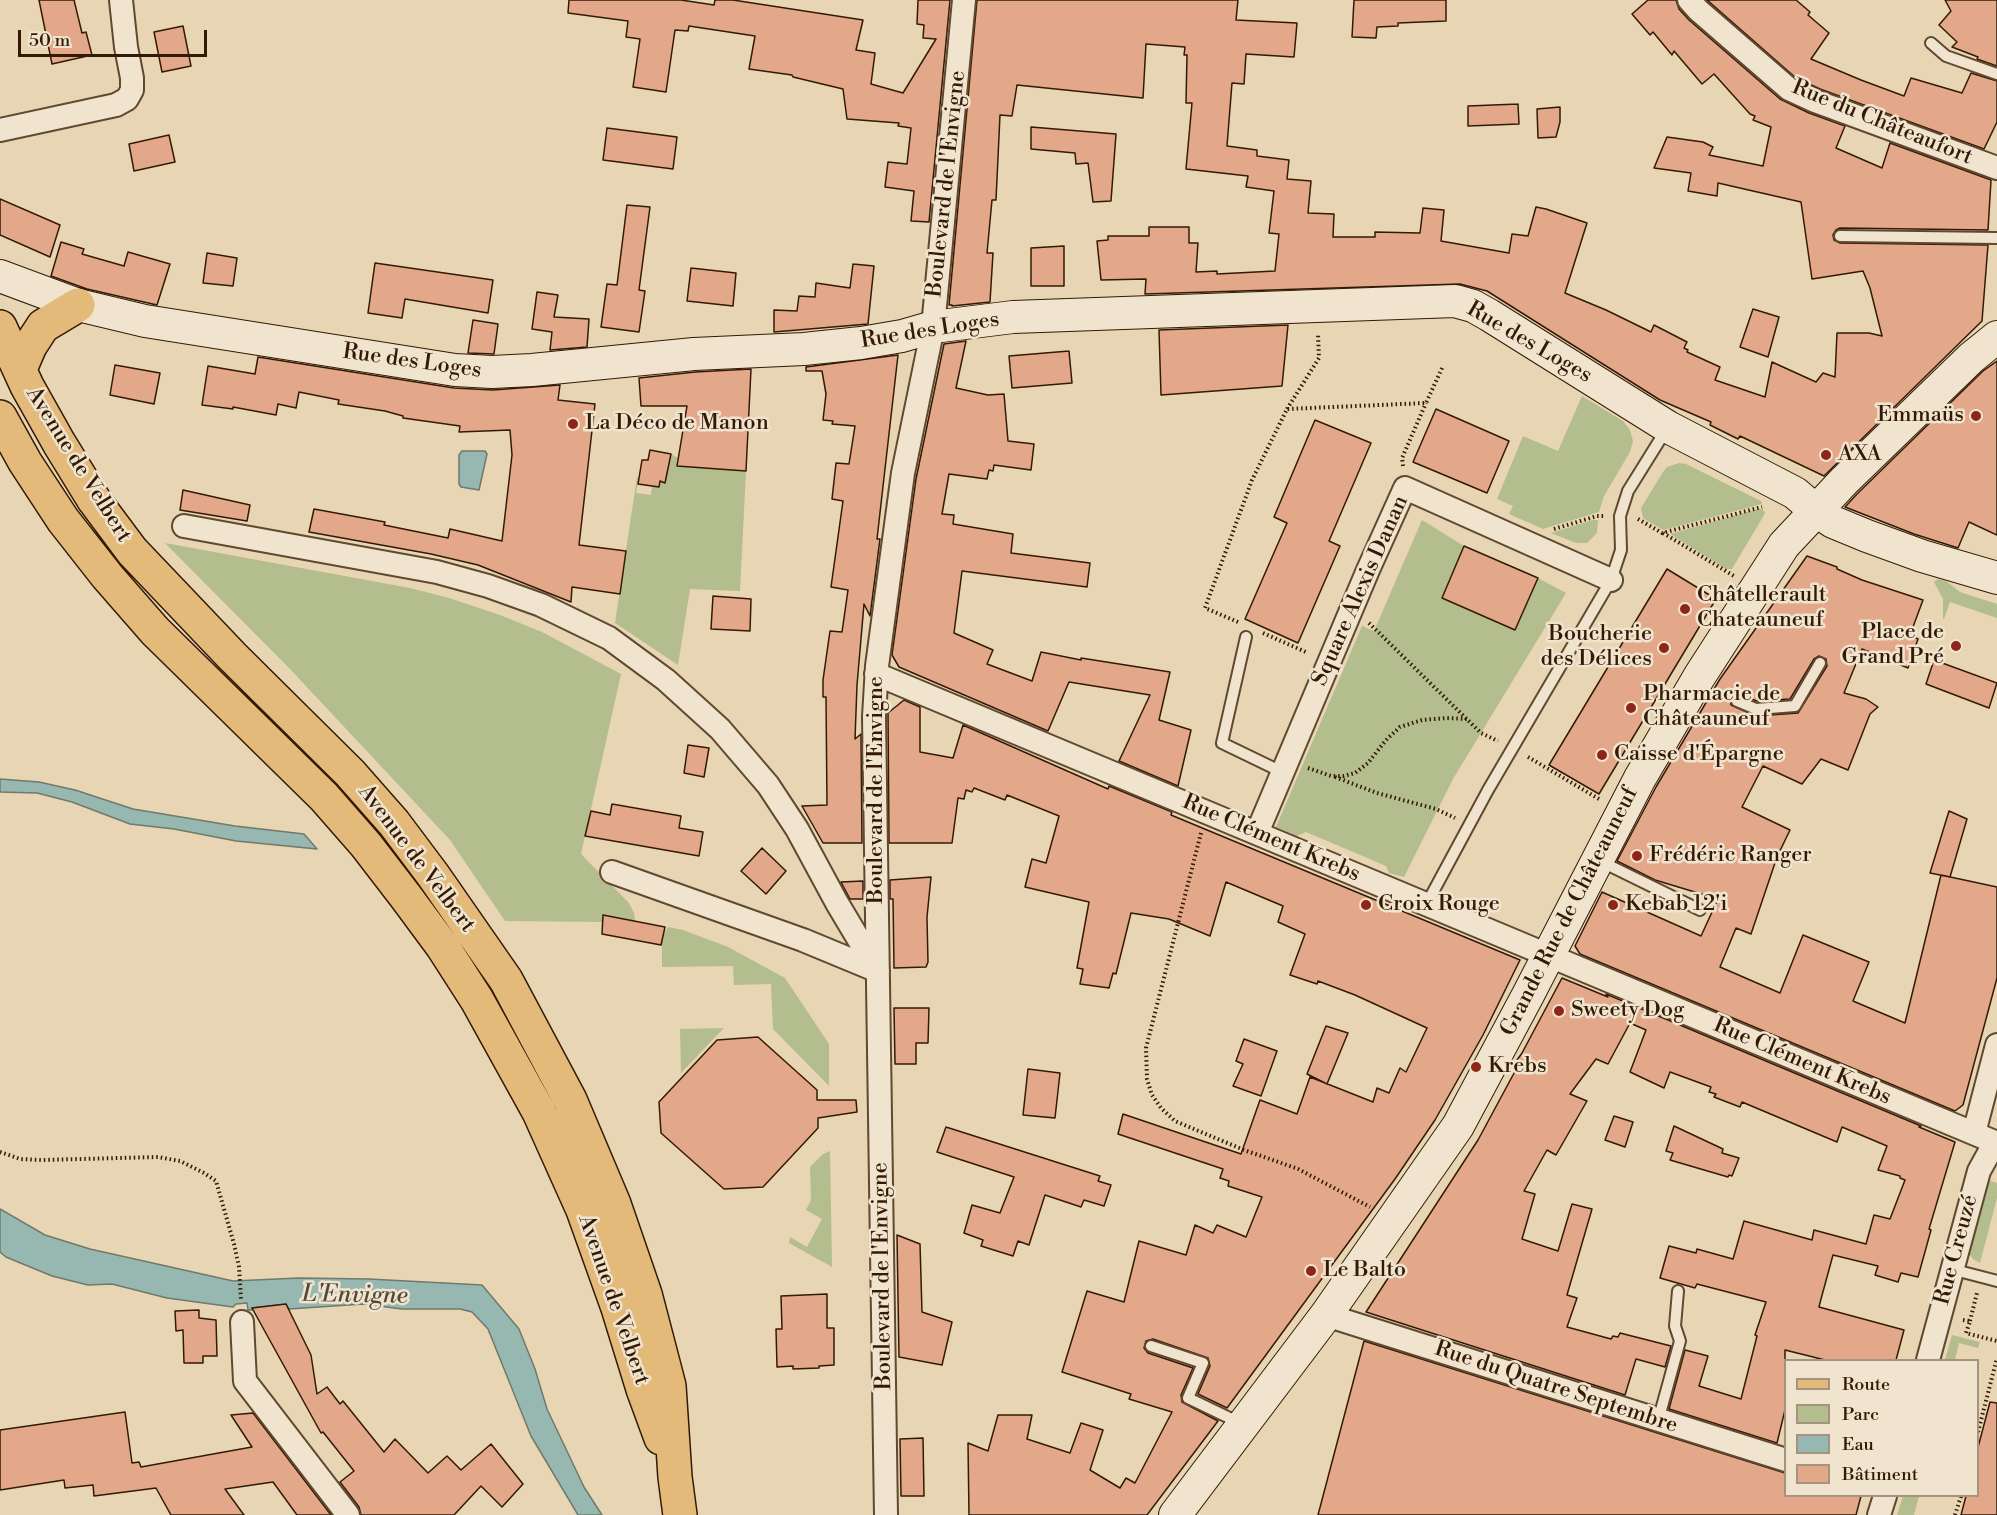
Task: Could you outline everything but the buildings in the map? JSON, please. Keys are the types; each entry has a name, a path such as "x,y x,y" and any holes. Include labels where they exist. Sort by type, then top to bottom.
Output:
{"main road":[{"path":"20,369 30,346 43,326 78,305"},
{"name":"Avenue de Velbert","path":"0,327 27,386 59,443 94,500 132,551 232,656 350,773 387,815 433,875 506,980 570,1100 614,1204 645,1294 669,1386 680,1515"},
{"name":"Avenue de Velbert","path":"0,417 25,462 63,520 107,576 162,638 324,797 366,845 443,947 477,1000 539,1112 583,1210 675,1477"}],"street":[{"path":"0,130 116,105 127,99 132,90 132,78 121,0"},
{"name":"Boulevard de l'Envigne","path":"886,1515 874,717 876,675 903,473 933,327 964,0"},
{"name":"Rue du Châteaufort","path":"1689,0 1789,88 1815,101 1997,168"},
{"name":"Rue des Loges","path":"0,276 78,305 145,321 455,370 492,372 694,354 850,344 902,336 933,327 1013,318 1455,301 1473,306 1668,427 1805,502 1833,522 1922,556 1997,578"},
{"name":"Grande Rue de Châteauneuf","path":"1181,1513 1243,1425 1326,1315 1458,1126 1549,956 1622,812 1784,545 1805,502 1997,338"},
{"name":"Square Alexis Danan","path":"1257,833 1405,488 1611,580"},
{"path":"184,526 437,572 488,586 541,605 609,638 666,680 720,729 768,785 797,829 837,903 878,971"},
{"name":"Rue Clément Krebs","path":"876,675 1996,1142"},
{"path":"612,872 803,940 878,971"},
{"path":"1974,1133 1997,1045"},
{"name":"Rue Creuzé","path":"1928,1359 1978,1171 1996,1142"},
{"name":"Rue du Quatre Septembre","path":"1326,1315 1784,1460"},
{"path":"242,1316 245,1381 348,1515"},
{"path":"1879,1515 1885,1497"}],"lane":[{"path":"1931,43 1946,56 1997,74"},
{"path":"1840,236 1997,238"},
{"path":"1426,905 1513,747 1611,580 1621,550 1620,516 1629,491 1668,427"},
{"path":"1247,632 1222,743 1285,766"},
{"path":"1737,701 1756,709 1795,706 1820,663"},
{"path":"1597,860 1700,910"},
{"path":"1951,1269 1997,1281"},
{"path":"1658,1421 1680,1341 1676,1326 1678,1292"},
{"path":"1151,1346 1203,1363 1188,1398 1243,1425"}],"path":[{"path":"1318,328 1318,358 1287,409 1252,480 1205,608 1247,632 1329,662"},
{"path":"1405,488 1402,458 1443,366"},
{"path":"1287,409 1426,403"},
{"path":"1662,533 1767,506 1805,502"},
{"path":"1519,540 1597,516 1634,516 1734,576"},
{"path":"1349,615 1370,624 1481,733 1513,747 1622,812"},
{"path":"1331,776 1355,773 1368,763 1386,740 1400,727 1422,720 1468,719"},
{"path":"1285,766 1331,776 1436,809 1469,825"},
{"path":"1207,812 1146,1048 1147,1079 1152,1095 1161,1108 1175,1120 1244,1150 1298,1169 1373,1208 1392,1221"},
{"path":"0,1152 20,1159 42,1160 158,1157 180,1161 216,1181 234,1244 240,1276 242,1316"},
{"path":"1982,1277 1966,1333 1997,1341"},
{"path":"1940,1313 1970,1321"},
{"path":"1979,1425 1997,1358"},
{"path":"1955,1515 1961,1497"}],"green space":[{"path":"1582,396 1623,421 1630,430 1633,441 1630,452 1604,496 1599,512 1543,529 1509,514 1513,506 1497,499 1523,436 1558,451"},
{"path":"671,454 692,466 746,471 740,591 690,589 678,665 615,623 637,477 639,478 636,493 651,495 652,486 659,487 660,481 665,482"},
{"path":"1679,463 1686,464 1761,501 1762,504 1663,530 1643,518 1641,508 1667,467"},
{"path":"1758,509 1765,512 1764,515 1732,569 1726,569 1670,534"},
{"path":"1422,520 1464,546 1442,598 1514,630 1538,578 1566,593 1453,779 1404,877 1389,873 1386,866 1306,832 1297,836 1276,827 1362,626 1374,631"},
{"path":"1598,520 1597,533 1587,543 1576,543 1551,533"},
{"path":"165,543 410,588 449,598 542,632 621,674 581,854 629,903 635,921 603,915 603,922 505,921 450,840 290,669"},
{"path":"1938,579 1946,581 1960,592 1997,604 1997,618 1950,602 1943,619 1943,599 1934,582"},
{"path":"668,927 683,930 728,947 785,978 829,1044 829,1086 773,1029 771,984 734,985 733,966 662,967 662,937"},
{"path":"724,1028 681,1073 681,1074 680,1029"},
{"path":"830,1151 832,1267 789,1243 790,1237 807,1247 822,1219 806,1210 811,1200 810,1167 823,1154"},
{"path":"1987,1180 1997,1183 1997,1198 1980,1263 1970,1255 1970,1246"},
{"path":"1952,1335 1980,1342 1978,1348 1959,1343 1955,1359 1945,1359"},
{"path":"1903,1497 1919,1497 1914,1515 1897,1515"}],"water":[{"path":"462,451 485,451 487,454 479,490 461,487 459,484 459,455"},
{"path":"0,779 39,782 75,790 133,809 235,826 304,834 317,849 236,841 174,829 130,824 72,802 37,793 0,792"},
{"name":"L'Envigne","path":"0,1209 45,1235 90,1249 233,1281 299,1278 369,1279 482,1285 519,1329 535,1369 547,1409 584,1487 602,1515 578,1515 531,1436 488,1329 472,1312 460,1309 402,1309 363,1304 289,1309 286,1304 248,1310 247,1303 236,1304 233,1307 167,1298 112,1284 88,1285 52,1276 6,1257 0,1252"}],"place":[{"name":"Emmaüs","path":"1976,416"},
{"name":"La Déco de Manon","path":"573,424"},
{"name":"AXA","path":"1826,455"},
{"name":"Châtellerault Chateauneuf","path":"1685,609"},
{"name":"Place de Grand Pré","path":"1956,646"},
{"name":"Boucherie des Délices","path":"1664,648"},
{"name":"Pharmacie de Châteauneuf","path":"1631,708"},
{"name":"Caisse d'Épargne","path":"1602,755"},
{"name":"Frédéric Ranger","path":"1637,856"},
{"name":"Croix Rouge","path":"1366,905"},
{"name":"Kebab 12'i","path":"1613,905"},
{"name":"Sweety Dog","path":"1559,1011"},
{"name":"Krebs","path":"1476,1067"},
{"name":"Le Balto","path":"1311,1271"}]}
